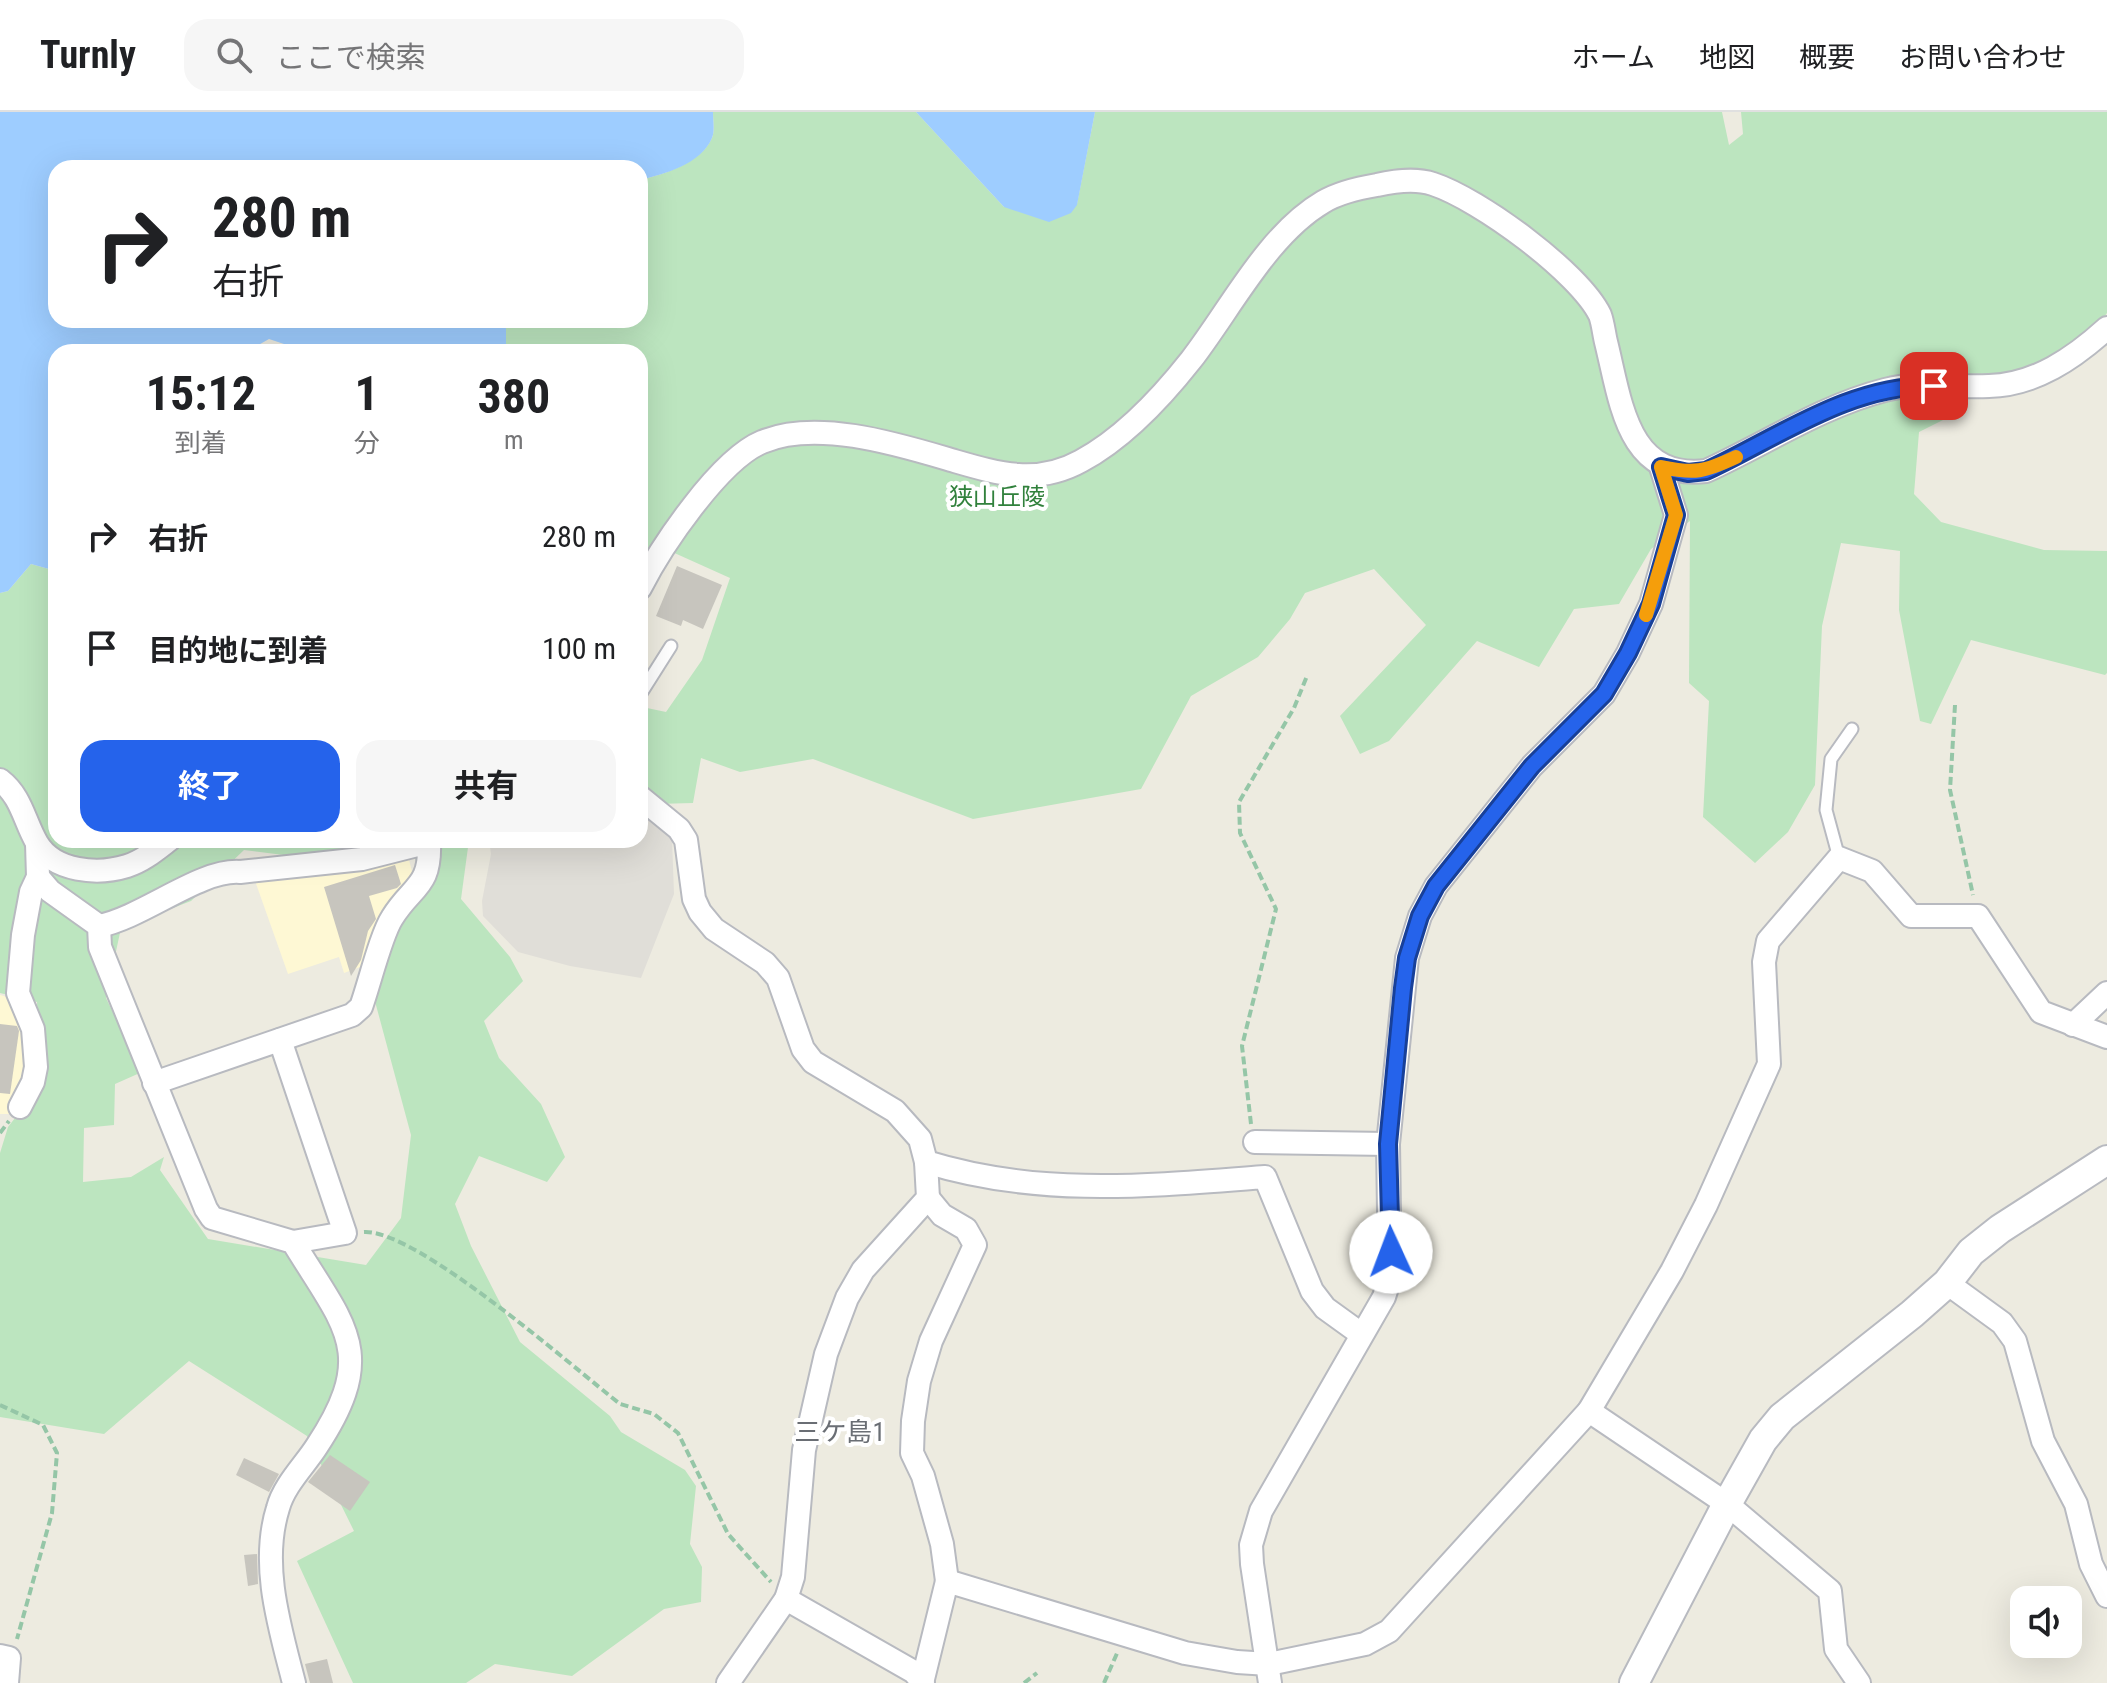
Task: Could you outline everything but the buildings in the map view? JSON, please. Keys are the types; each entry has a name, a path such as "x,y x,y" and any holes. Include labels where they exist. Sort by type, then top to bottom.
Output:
{"street":[{"path":"648,576 687,516 735,460 762,442 791,435 831,432 949,459 990,473 1028,477 1059,473 1085,459 1161,397 1274,246 1297,221 1324,201 1352,190 1401,181 1429,183 1459,194 1542,253 1577,283 1600,315 1622,407 1639,449 1661,467 1688,473 1706,471 1835,406 1882,391 1907,385 1990,386 2033,377 2052,369 2087,346 2107,328"},
{"path":"1269,1674 1252,1564 1255,1527 1261,1511 1384,1297 1390,1278 1388,1144 1407,958 1420,916 1436,886 1532,766 1604,694 1628,653 1651,604 1676,515 1661,467"},
{"path":"0,780 19,801 37,844 38,877 31,892 23,935 18,993 33,1029 36,1067 33,1082 20,1107"},
{"path":"648,804 679,829 686,840 694,899 700,912 714,929 765,963 778,978 803,1049 813,1062 895,1111 920,1139 926,1162 928,1198 942,1215 966,1229 975,1245 931,1341 919,1381 913,1421 912,1453 923,1476 942,1544 947,1581 923,1683"},
{"path":"37,844 55,860 79,870 128,866 158,848"},
{"path":"99,926 144,911 223,871 240,872 362,859 405,848"},
{"path":"154,1083 352,1015 361,1007 391,919 420,886 430,866 429,848"},
{"path":"947,1581 1185,1653 1237,1662 1269,1674 1365,1644 1389,1631 1589,1411 1672,1271 1706,1205 1769,1064 1764,962 1768,941 1839,858 1872,871 1911,916 1978,916 2041,1012 2107,1037"},
{"path":"38,877 50,891 99,926"},
{"path":"99,926 100,947 212,1218 293,1242 345,1233 280,1040"},
{"path":"2073,1025 2107,993"},
{"path":"1255,1142 1388,1144"},
{"path":"1634,1683 1727,1504 1763,1440 1782,1417 1947,1283 1971,1252 2000,1229 2107,1160"},
{"path":"926,1162 951,1170 1059,1187 1121,1188 1265,1177 1312,1291 1325,1308 1361,1334"},
{"path":"728,1683 786,1599 796,1552 804,1450 830,1340 847,1298 863,1270 928,1198"},
{"path":"293,1242 349,1338 353,1362 349,1385 337,1412 279,1503 272,1534 272,1572 278,1617 294,1683"},
{"path":"1947,1283 2002,1323 2015,1341 2043,1441 2076,1504 2091,1564 2107,1596"},
{"path":"1589,1411 1727,1504 1830,1591 1836,1649 1859,1683"},
{"path":"786,1599 914,1672 923,1683"},
{"path":"5,1657 7,1683"}],"lane":[{"path":"648,682 671,646"},
{"path":"1839,858 1826,810 1831,759 1852,729"}],"path":[{"path":"1255,1142 1246,1101 1242,1046 1276,909 1240,833 1239,802 1294,708 1307,676"},
{"path":"1955,705 1950,790 1978,916"},
{"path":"345,1233 374,1231 420,1250 620,1404 654,1414 678,1433 728,1534 786,1599"},
{"path":"0,1405 43,1425 57,1453 52,1513 5,1657"},
{"path":"1104,1683 1125,1634"},
{"path":"1024,1683 1037,1673"}],"shaded area":[{"path":"648,816 672,838 674,894 641,978 570,966 518,952 483,916 482,901 490,848 648,848"},
{"path":"407,852 416,887 363,966 344,973 339,957 288,974 254,878"},
{"path":"0,995 11,998 29,1045 26,1082 9,1114 0,1114"}],"green space":[{"name":"狭山丘陵","path":"713,112 916,112 1004,207 1077,204 1095,112 1722,112 1729,145 1743,134 1741,112 2107,112 2107,313 2062,372 1952,394 1949,417 1919,432 1914,494 1941,522 2044,550 2107,551 2107,673 2105,675 1971,640 1931,724 1920,721 1899,610 1900,551 1841,543 1822,626 1815,785 1788,832 1755,863 1703,817 1709,701 1689,683 1690,521 1651,549 1619,604 1574,609 1539,667 1477,641 1389,741 1360,754 1340,716 1426,625 1374,569 1305,593 1290,619 1258,657 1191,696 1141,789 973,819 813,759 740,772 701,758 693,803 656,804 648,796 648,708 666,712 702,660 730,578 670,551 648,592 648,344 506,344 506,328 648,328 648,178 691,161 707,147 714,129"},
{"path":"31,564 48,569 48,848 351,848 323,860 244,850 191,901 121,928 106,998 142,1072 115,1084 114,1125 84,1128 83,1182 131,1177 164,1157 160,1170 208,1239 366,1265 401,1218 411,1135 366,968 424,885 412,848 468,848 461,899 510,957 523,981 484,1021 499,1058 541,1104 565,1157 547,1182 479,1156 455,1204 471,1246 520,1342 610,1416 621,1432 685,1470 696,1486 690,1544 702,1567 701,1602 664,1609 572,1676 495,1664 466,1683 353,1683 297,1561 354,1531 307,1436 189,1361 104,1434 0,1417 0,1153 8,1127 40,1086 37,1002 0,993 0,593 8,591"}],"water":[{"path":"0,112 713,112 712,138 700,155 671,171 648,178 648,160 48,160 48,328 506,328 506,344 284,344 269,339 260,344 48,344 48,569 31,564 8,591 0,593"},
{"path":"916,112 1095,112 1077,205 1071,213 1049,222 1004,207"}],"slow traffic":[{"path":"1646,615 1676,515 1661,467 1688,473 1706,471 1736,457"}],"district":[{"name":"三ケ島1","path":"840,1432"}],"route":[{"path":"1391,1252 1388,1144 1407,958 1420,916 1436,886 1532,766 1604,694 1628,653 1651,604 1676,515 1661,467 1688,473 1706,471 1835,406 1907,385 1934,386"}]}
